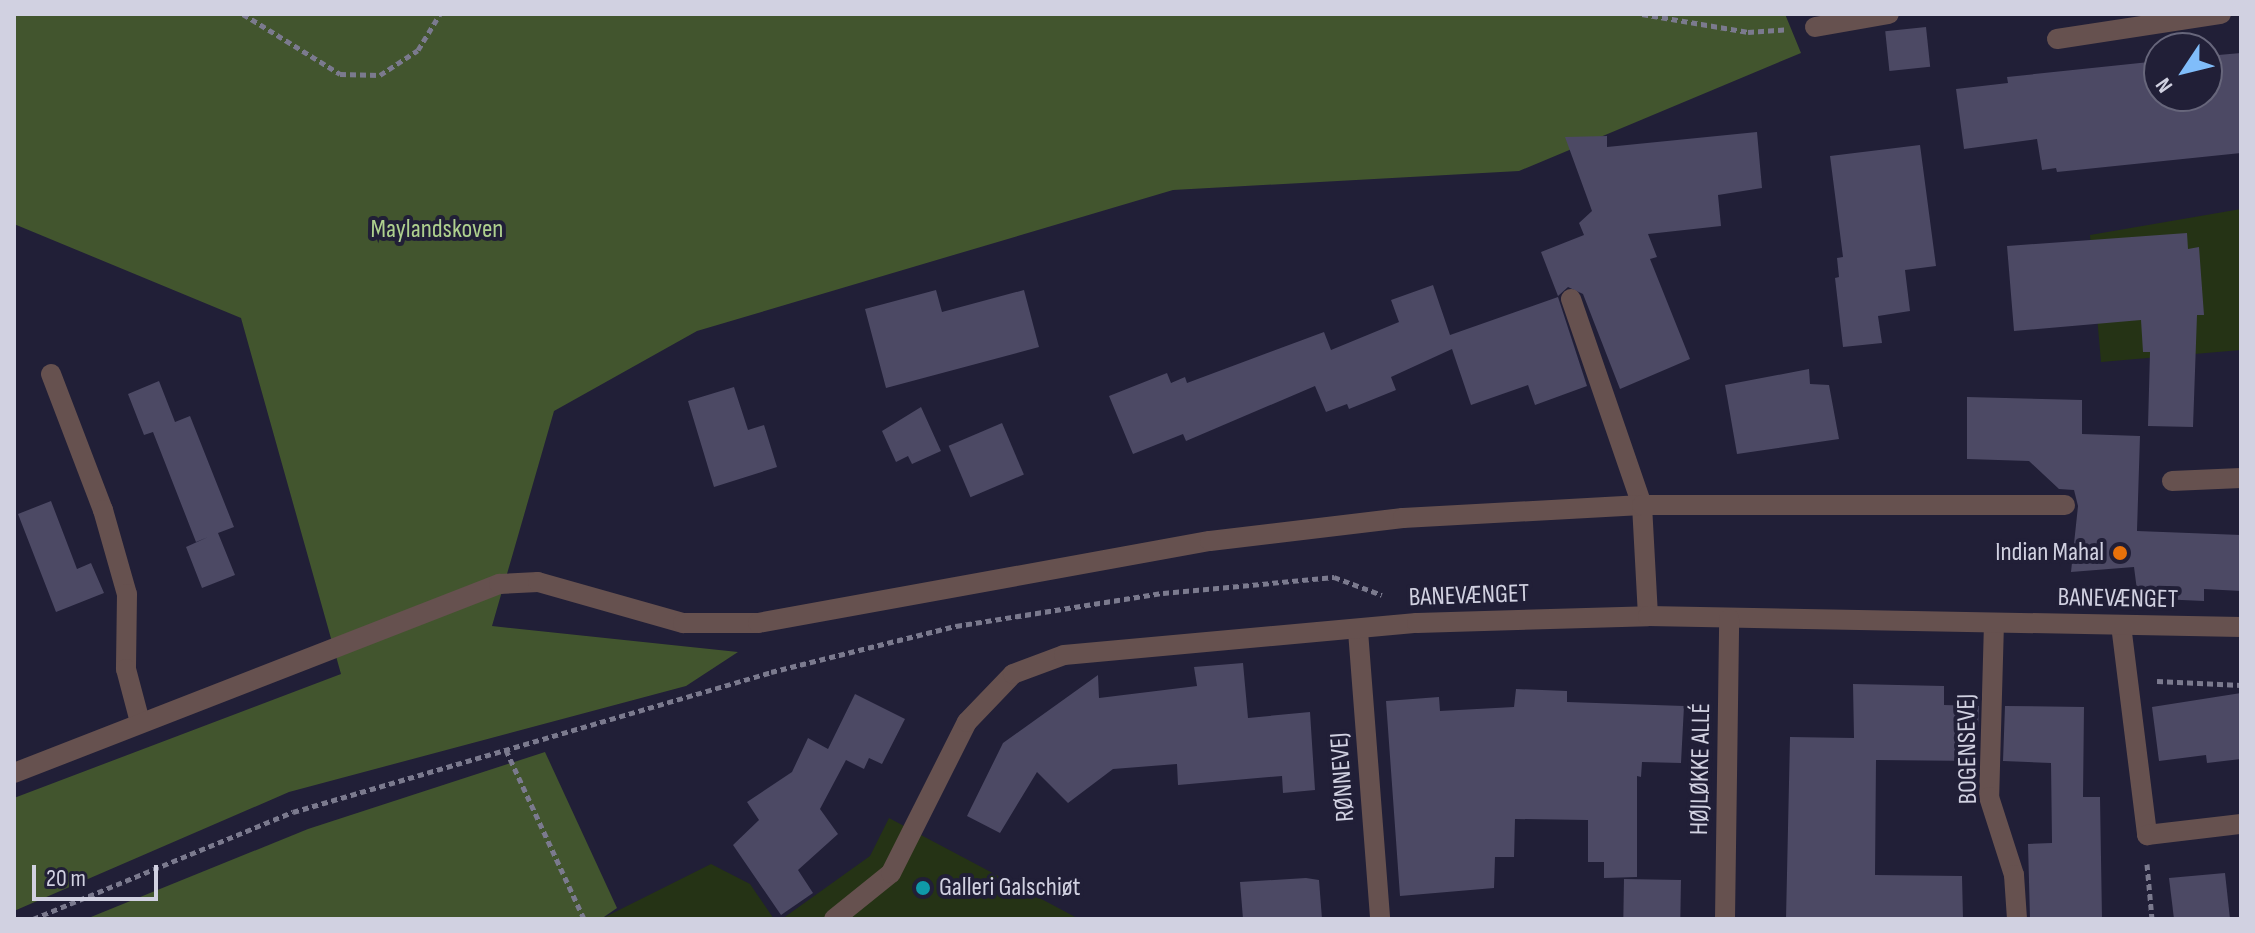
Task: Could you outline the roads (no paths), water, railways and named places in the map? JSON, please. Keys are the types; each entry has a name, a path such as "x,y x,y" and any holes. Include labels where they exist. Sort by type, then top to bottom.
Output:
{"street":[{"path":"1815,27 1889,14"},
{"path":"2057,39 2221,14"},
{"path":"1571,299 1642,505 1648,616"},
{"path":"51,374 103,510 127,594 126,669 140,722"},
{"path":"2172,481 2241,478"},
{"path":"14,773 140,722 520,580 683,623 758,623 1210,541 1403,518 1642,505 2065,505"},
{"name":"BANEVÆNGET","path":"834,919 891,873 967,722 1013,674 1064,655 1358,631 1417,623 1648,616 2241,627"},
{"name":"HØJLØKKE ALLÉ","path":"1725,919 1729,619"},
{"name":"BOGENSEVEJ","path":"1994,623 1989,797 2014,875 2017,919"},
{"path":"2121,625 2147,835 2241,824"},
{"name":"RØNNEVEJ","path":"1358,631 1380,919"}],"place":[{"name":"Indian Mahal","path":"2120,553"},
{"name":"Galleri Galschiøt","path":"923,888"}],"park label":[{"name":"Maylandskoven","path":"437,230"}]}
